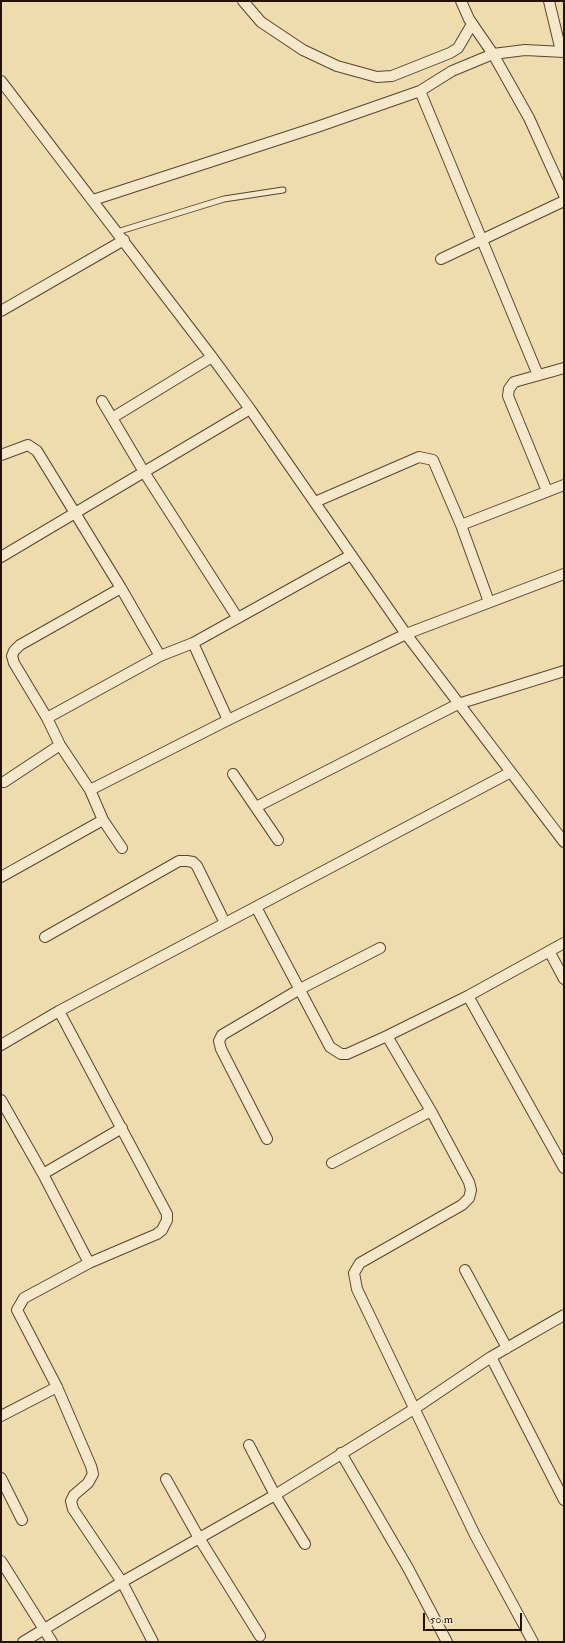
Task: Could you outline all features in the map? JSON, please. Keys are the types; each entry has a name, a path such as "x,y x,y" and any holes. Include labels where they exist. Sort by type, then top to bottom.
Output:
{"street":[{"path":"243,1 261,22 303,50 337,66 376,77 392,76 450,53 458,48 472,24"},
{"path":"461,1 472,24 493,54 529,118 564,195"},
{"path":"93,200 317,127 420,91 452,70 493,54 525,50 563,52 550,1"},
{"path":"1,81 212,357 406,634 510,772 560,832 564,842"},
{"path":"420,91 538,374"},
{"path":"441,259 564,201"},
{"path":"1,311 124,240"},
{"path":"112,418 212,357"},
{"path":"547,491 508,396 509,388 514,382 538,374 564,368"},
{"path":"102,401 144,472 237,617"},
{"path":"1,557 250,410"},
{"path":"1,455 19,447 28,445 33,447 75,512 160,656"},
{"path":"315,502 419,457 433,460 461,525 489,602"},
{"path":"461,525 564,485"},
{"path":"47,718 160,656 193,642 351,555"},
{"path":"90,790 228,720 406,634 564,574"},
{"path":"121,588 20,645 14,651 12,656 14,663 47,718 60,745 90,790 103,820 122,848"},
{"path":"193,642 228,720"},
{"path":"256,807 458,704 564,671"},
{"path":"4,782 60,745"},
{"path":"1,1045 59,1011 510,772"},
{"path":"233,774 278,840"},
{"path":"1,877 103,820"},
{"path":"45,937 179,862 187,861 193,862 197,866 225,923"},
{"path":"256,907 330,1047 341,1054 347,1054 387,1036 468,996 564,943"},
{"path":"267,1139 219,1041 227,1031 300,989 380,948"},
{"path":"549,951 564,979"},
{"path":"468,996 564,1168"},
{"path":"59,1011 122,1128 166,1214 167,1220 162,1230 157,1234 89,1263 24,1298 16,1310 57,1387 91,1466 93,1474 88,1484 74,1495 71,1501 74,1510 122,1582 152,1642"},
{"path":"387,1036 431,1111 469,1182 471,1190 469,1198 462,1205 360,1263 354,1273 357,1289 475,1535 533,1642"},
{"path":"1,1100 43,1174 89,1263"},
{"path":"332,1163 431,1111"},
{"path":"43,1174 122,1128"},
{"path":"465,1270 507,1348"},
{"path":"23,1642 122,1582 275,1495 414,1409 491,1357 564,1315"},
{"path":"491,1357 564,1500"},
{"path":"1,1416 57,1387"},
{"path":"249,1445 275,1495 305,1544"},
{"path":"341,1453 408,1568 447,1642"},
{"path":"1,1478 22,1520"},
{"path":"166,1479 199,1538 260,1636"},
{"path":"1,1561 52,1642"}],"lane":[{"path":"117,232 224,199 283,190"}]}
